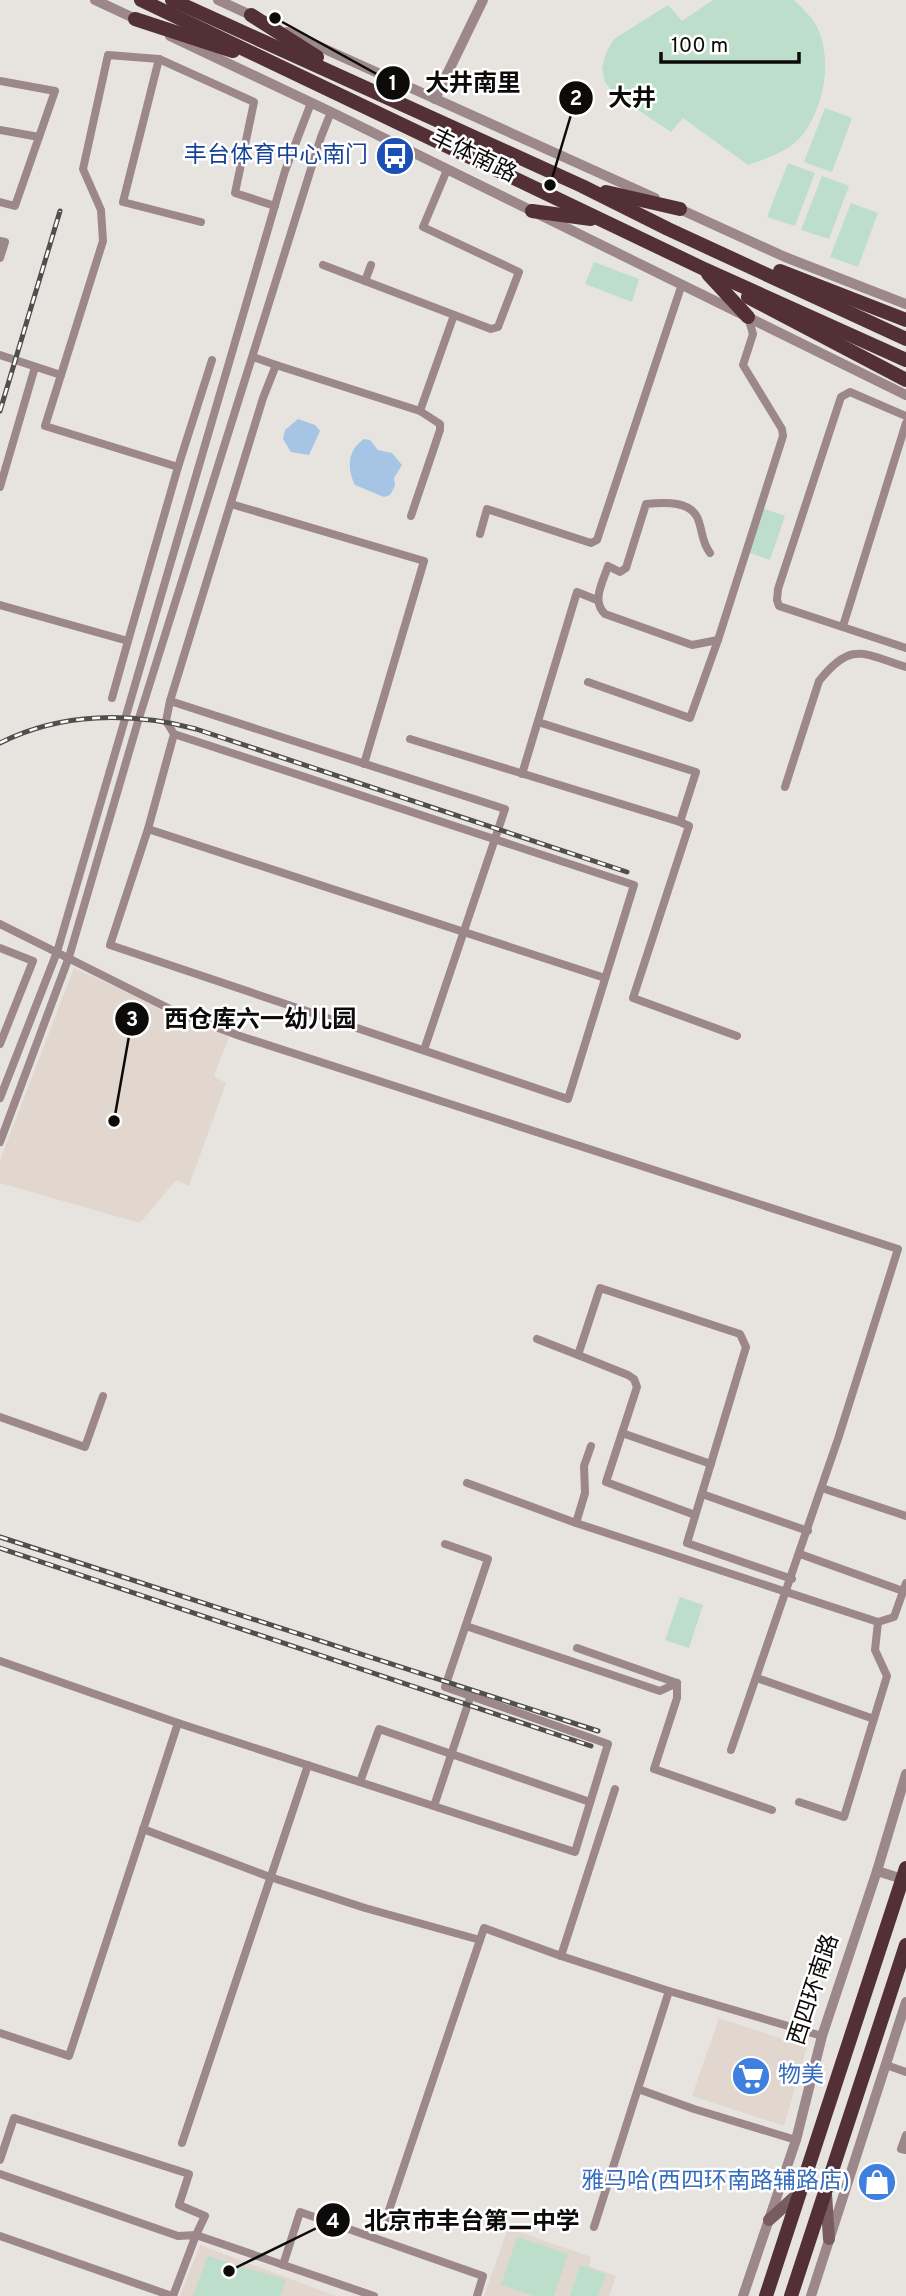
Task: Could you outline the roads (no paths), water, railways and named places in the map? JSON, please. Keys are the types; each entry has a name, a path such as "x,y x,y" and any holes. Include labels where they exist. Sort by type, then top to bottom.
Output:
{"highway":[{"name":"丰体南路","path":"141,0 172,5 357,82 906,339"},
{"name":"丰体南路","path":"172,5 293,71 702,268 906,360"},
{"path":"251,15 357,82"},
{"path":"135,19 293,71"},
{"path":"582,186 680,209"},
{"path":"532,211 607,222"},
{"path":"668,229 906,320"},
{"path":"702,268 748,317"},
{"path":"702,268 762,306 906,380"},
{"path":"766,2296 905,1876"},
{"path":"791,2296 906,1945"}],"main road":[{"name":"西四环南路","path":"769,2220 803,2189 905,1876"},
{"path":"829,2239 825,2196 906,1945"}],"street":[{"name":"丰体南路","path":"95,0 331,112 906,395"},
{"name":"丰体南路","path":"218,0 594,173 785,257 906,304"},
{"path":"435,99 483,0"},
{"path":"178,467 46,426 103,241 101,210 83,169 107,55 159,59 254,102 236,193 275,206"},
{"path":"159,59 123,202 201,222"},
{"path":"0,81 55,91 15,206 0,202"},
{"path":"0,1098 57,952 285,171 310,103"},
{"path":"0,1142 69,957 139,718 320,137 331,112"},
{"path":"0,130 39,137"},
{"path":"323,265 491,329 498,327 519,272 423,227 447,170"},
{"path":"0,241 5,242 0,258"},
{"path":"365,281 371,265"},
{"path":"480,534 487,509 591,542 597,540 682,284"},
{"path":"420,411 453,315"},
{"path":"588,682 690,718 718,640 783,436 782,429 743,365 753,334 748,317"},
{"path":"0,355 61,375"},
{"path":"253,357 420,411 440,424 411,516"},
{"path":"112,698 178,467 212,360"},
{"path":"174,734 148,829 110,945 568,1099 634,885 174,734 166,721 276,365"},
{"path":"0,487 35,367"},
{"path":"906,416 850,392 841,397 778,589 777,600 779,606 906,648"},
{"path":"843,626 906,423"},
{"path":"710,553 704,544 699,520 691,509 667,502 646,504 626,568 620,572 608,566 597,600 605,614 692,645 718,640"},
{"path":"231,504 424,561 365,764"},
{"path":"522,774 577,592 597,600"},
{"path":"0,605 128,641"},
{"path":"785,788 819,681 841,657 862,652 906,667"},
{"path":"170,701 505,809 424,1050"},
{"path":"538,722 696,772 680,822"},
{"path":"410,739 689,826 633,998 737,1037"},
{"path":"148,829 606,978"},
{"path":"0,924 178,1013 240,1036 898,1249 822,1488 731,1750"},
{"path":"0,948 33,961 0,1044"},
{"path":"2,1088 18,1095"},
{"path":"578,1355 588,1317 600,1288 740,1334 746,1347 687,1543 792,1578"},
{"path":"537,1339 628,1375 634,1380 637,1387 606,1482 695,1515"},
{"path":"0,1417 85,1447 103,1396"},
{"path":"622,1433 710,1464"},
{"path":"576,1523 585,1493 584,1466 592,1446"},
{"path":"467,1483 786,1594 878,1622 894,1617 905,1587 800,1554"},
{"path":"822,1488 906,1516"},
{"path":"702,1494 807,1531"},
{"path":"0,1661 178,1723 575,1852 608,1744 445,1687 488,1559 445,1544"},
{"path":"799,1802 844,1817 887,1676 875,1650 878,1622"},
{"path":"466,1626 660,1691 677,1683"},
{"path":"577,1648 677,1683"},
{"path":"757,1678 874,1719"},
{"path":"677,1683 677,1698 654,1769 772,1810"},
{"path":"434,1806 471,1695"},
{"path":"0,2033 69,2056 178,1723"},
{"path":"360,1782 379,1729 590,1802"},
{"path":"182,2143 308,1765"},
{"name":"西四环南路","path":"743,2296 796,2140 822,2036 877,1871 906,1773"},
{"path":"561,1956 615,1789"},
{"path":"143,1829 270,1877 365,1908 480,1940"},
{"path":"877,1871 905,1876"},
{"path":"384,2225 484,1928 669,1991 822,2036"},
{"path":"594,2227 669,1991"},
{"path":"811,2296 906,2002"},
{"path":"886,2065 906,2072"},
{"path":"638,2089 796,2140"},
{"path":"0,2160 13,2118 189,2175 179,2205 205,2216 173,2296 0,2236"},
{"path":"906,2135 901,2149 906,2150"},
{"path":"0,2174 178,2235 196,2235 374,2296"},
{"path":"283,2265 300,2212 483,2276 477,2296"}],"water":[{"path":"298,419 315,425 320,431 309,455 291,452 283,439 285,430"},
{"path":"364,439 370,440 378,450 392,453 402,465 394,478 395,486 390,495 384,497 355,485 350,460 358,443"}],"railway":[{"path":"0,411 60,211"},
{"path":"0,743 47,725 72,720 122,718 172,723 627,872"},
{"path":"0,1537 598,1731"},
{"path":"0,1548 591,1746"}],"place":[{"name":"大井南里","path":"275,18"},
{"name":"丰台体育中心南门","path":"395,156"},
{"name":"大井","path":"550,185"},
{"name":"西仓库六一幼儿园","path":"114,1121"},
{"name":"物美","path":"751,2076"},
{"name":"雅马哈(西四环南路辅路店)","path":"877,2182"},
{"name":"北京市丰台第二中学","path":"229,2271"}]}
